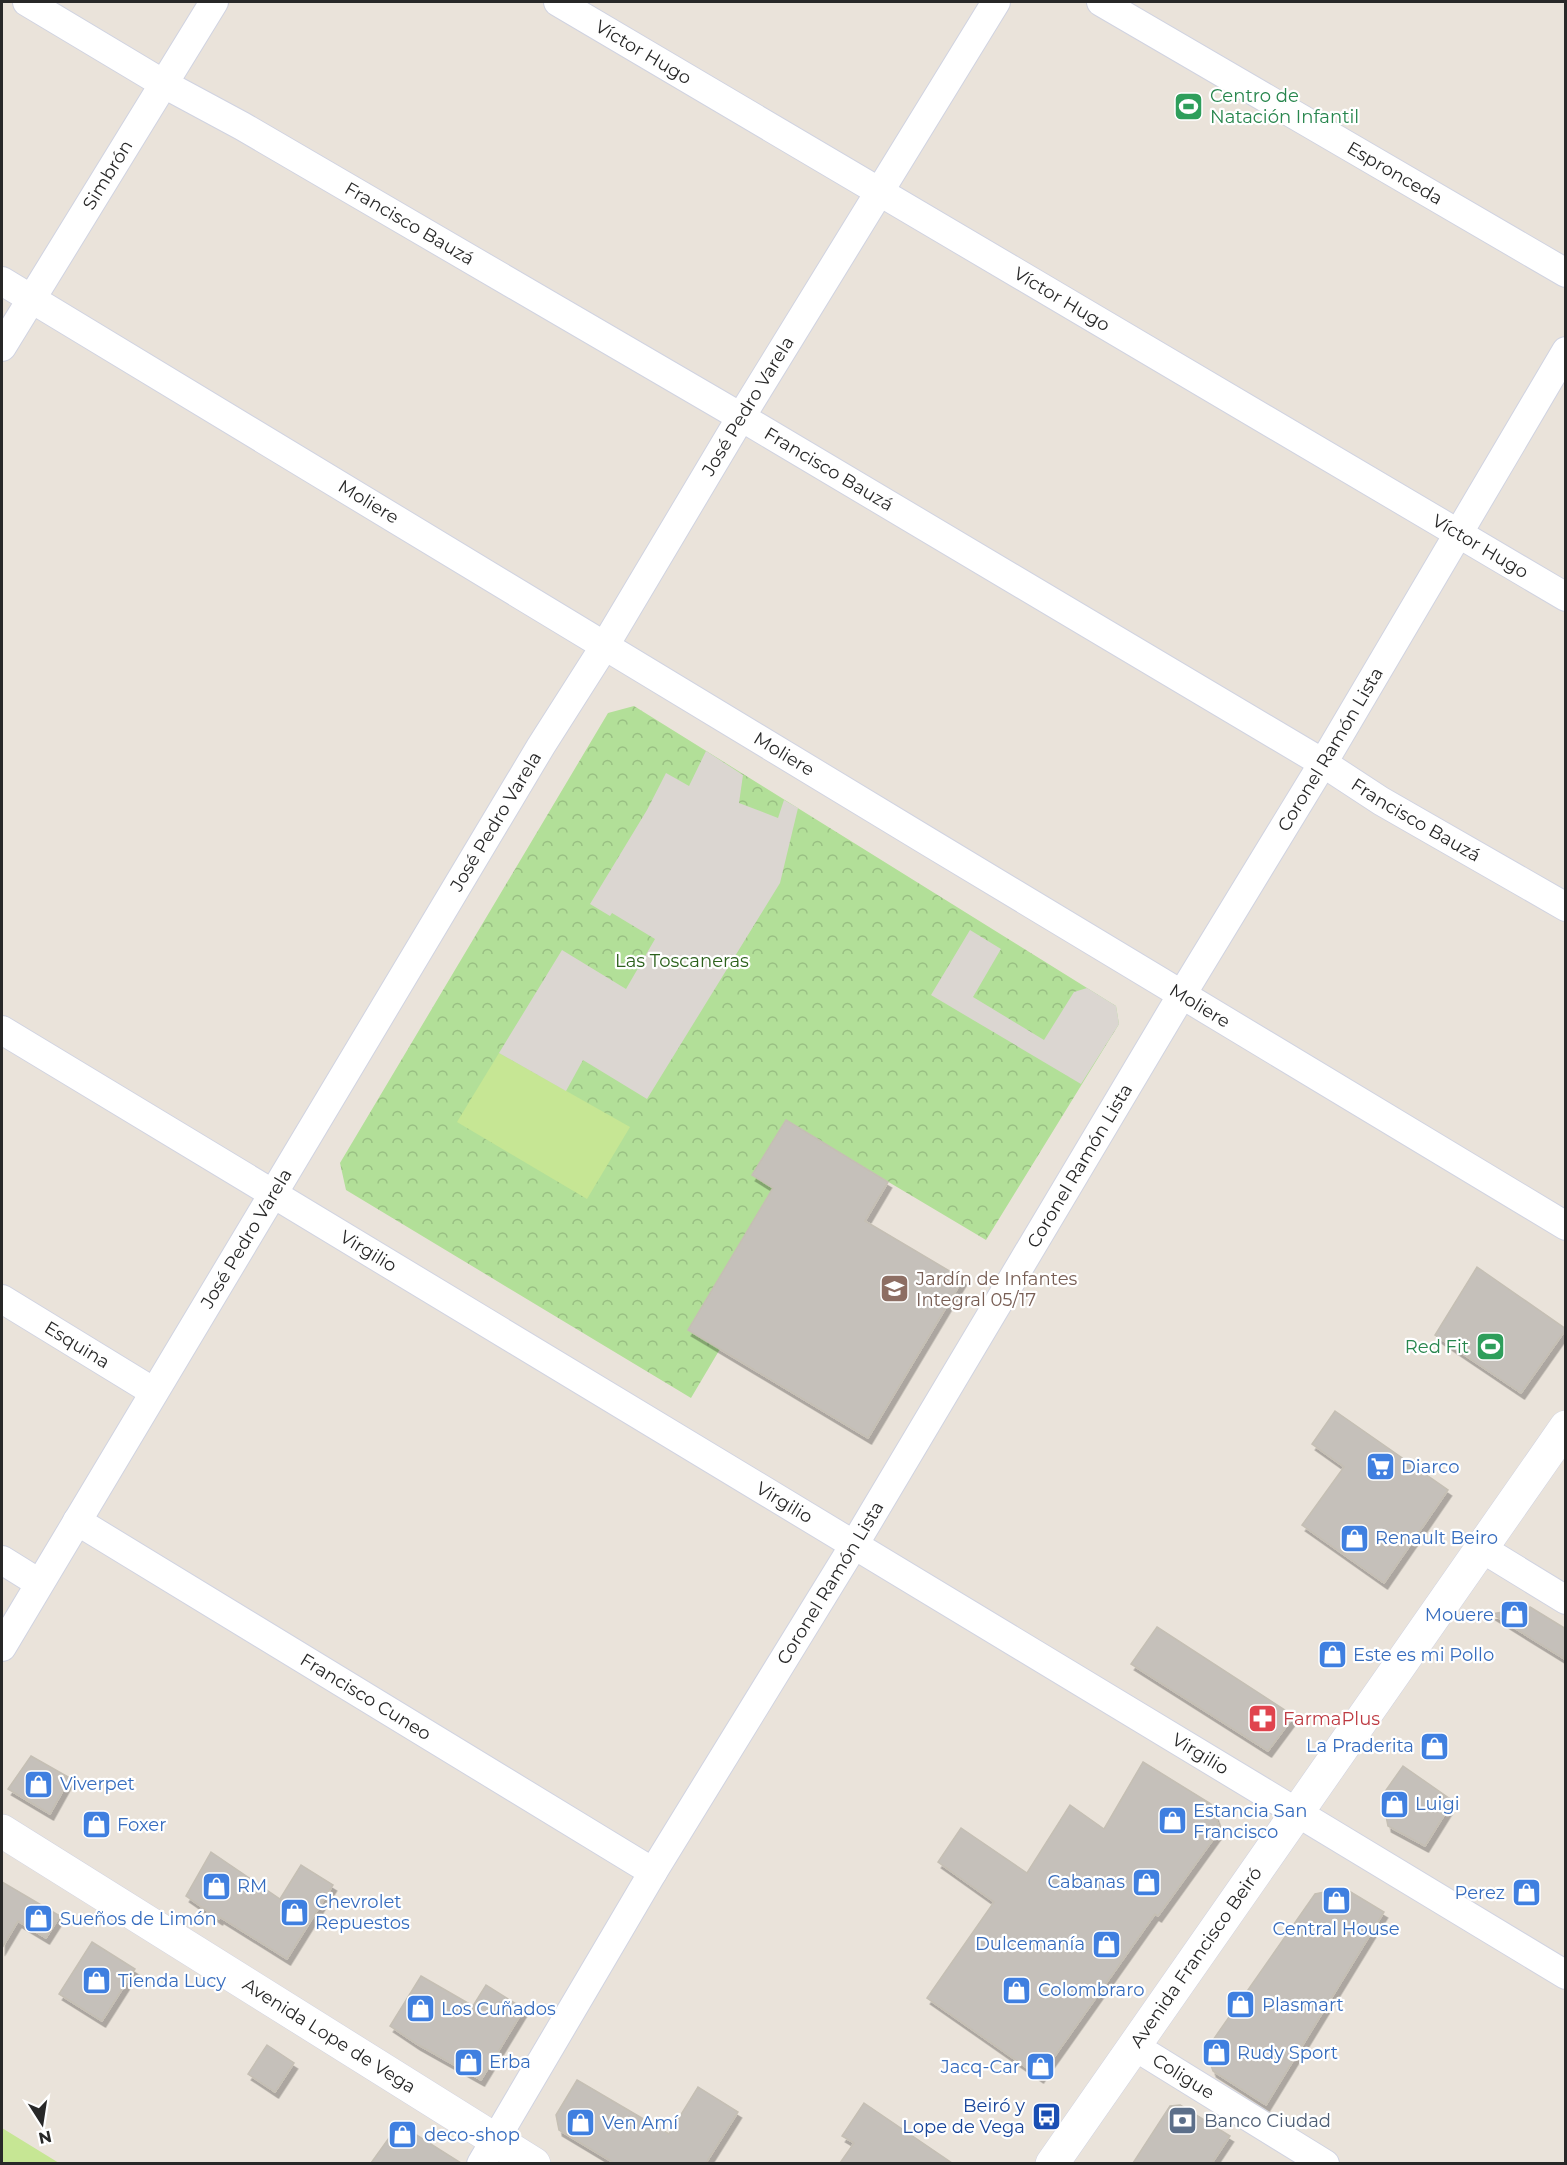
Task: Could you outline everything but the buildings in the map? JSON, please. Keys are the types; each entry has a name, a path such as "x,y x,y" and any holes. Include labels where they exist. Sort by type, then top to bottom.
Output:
{"main road":[{"name":"Avenida Francisco Beiró","path":"1052,2163 1566,1427"},
{"name":"Avenida Lope de Vega","path":"2,1831 488,2152 534,2163"}],"street":[{"name":"Francisco Bauzá","path":"27,2 164,84 242,126 741,417 1323,764 1381,801 1566,907"},
{"name":"Simbrón","path":"2,347 214,2"},
{"name":"Víctor Hugo","path":"558,2 1566,597"},
{"name":"José Pedro Varela","path":"2,1647 529,766 604,647 741,417 996,2"},
{"name":"Espronceda","path":"1101,2 1566,273"},
{"name":"Moliere","path":"2,281 1181,996 1566,1226"},
{"name":"Coronel Ramón Lista","path":"488,2152 653,1872 854,1545 1181,996 1323,764 1566,351"},
{"name":"Virgilio","path":"2,1030 273,1196 1566,1975"},
{"name":"Esquina","path":"2,1299 154,1392"},
{"name":"Francisco Cuneo","path":"77,1521 653,1872"},
{"path":"1481,1548 1566,1600"},
{"path":"2,1560 39,1582"},
{"name":"Coligue","path":"1134,2046 1325,2163"}],"green space":[{"name":"Las Toscaneras","path":"634,706 1116,1006 1119,1024 986,1240 786,1121 773,1188 689,1330 720,1349 691,1398 346,1190 340,1163 608,713"},
{"path":"499,1053 630,1127 587,1199 457,1122"},
{"path":"2,2128 59,2163 2,2163"}],"shaded area":[{"path":"706,751 743,775 739,803 778,818 784,800 798,808 780,883 647,1099 583,1060 566,1091 499,1053 562,950 626,989 655,939 612,913 610,916 590,904 647,810 666,773 689,786"},
{"path":"970,930 1001,949 973,997 1044,1040 1074,992 1087,988 1116,1006 1119,1024 1081,1084 931,995"}],"place":[{"name":"Centro de Natación Infantil","path":"1189,106"},
{"name":"Jardín de Infantes Integral 05/17","path":"895,1289"},
{"name":"Red Fit","path":"1490,1347"},
{"name":"Diarco","path":"1380,1467"},
{"name":"Renault Beiro","path":"1354,1538"},
{"name":"Mouere","path":"1515,1615"},
{"name":"Este es mi Pollo","path":"1332,1655"},
{"name":"FarmaPlus","path":"1262,1719"},
{"name":"La Praderita","path":"1435,1746"},
{"name":"Viverpet","path":"39,1784"},
{"name":"Luigi","path":"1394,1804"},
{"name":"Estancia San Francisco","path":"1172,1821"},
{"name":"Foxer","path":"96,1825"},
{"name":"Cabanas","path":"1146,1882"},
{"name":"RM","path":"216,1886"},
{"name":"Perez","path":"1526,1893"},
{"name":"Central House","path":"1336,1900"},
{"name":"Chevrolet Repuestos","path":"294,1912"},
{"name":"Sueños de Limón","path":"39,1919"},
{"name":"Dulcemanía","path":"1106,1944"},
{"name":"Tienda Lucy","path":"97,1981"},
{"name":"Colombraro","path":"1017,1990"},
{"name":"Plasmart","path":"1241,2005"},
{"name":"Los Cuñados","path":"420,2009"},
{"name":"Rudy Sport","path":"1216,2053"},
{"name":"Erba","path":"468,2062"},
{"name":"Jacq-Car","path":"1041,2067"},
{"name":"Beiró y Lope de Vega","path":"1046,2116"},
{"name":"Banco Ciudad","path":"1183,2121"},
{"name":"Ven Amí","path":"581,2123"},
{"name":"deco-shop","path":"403,2135"}]}
